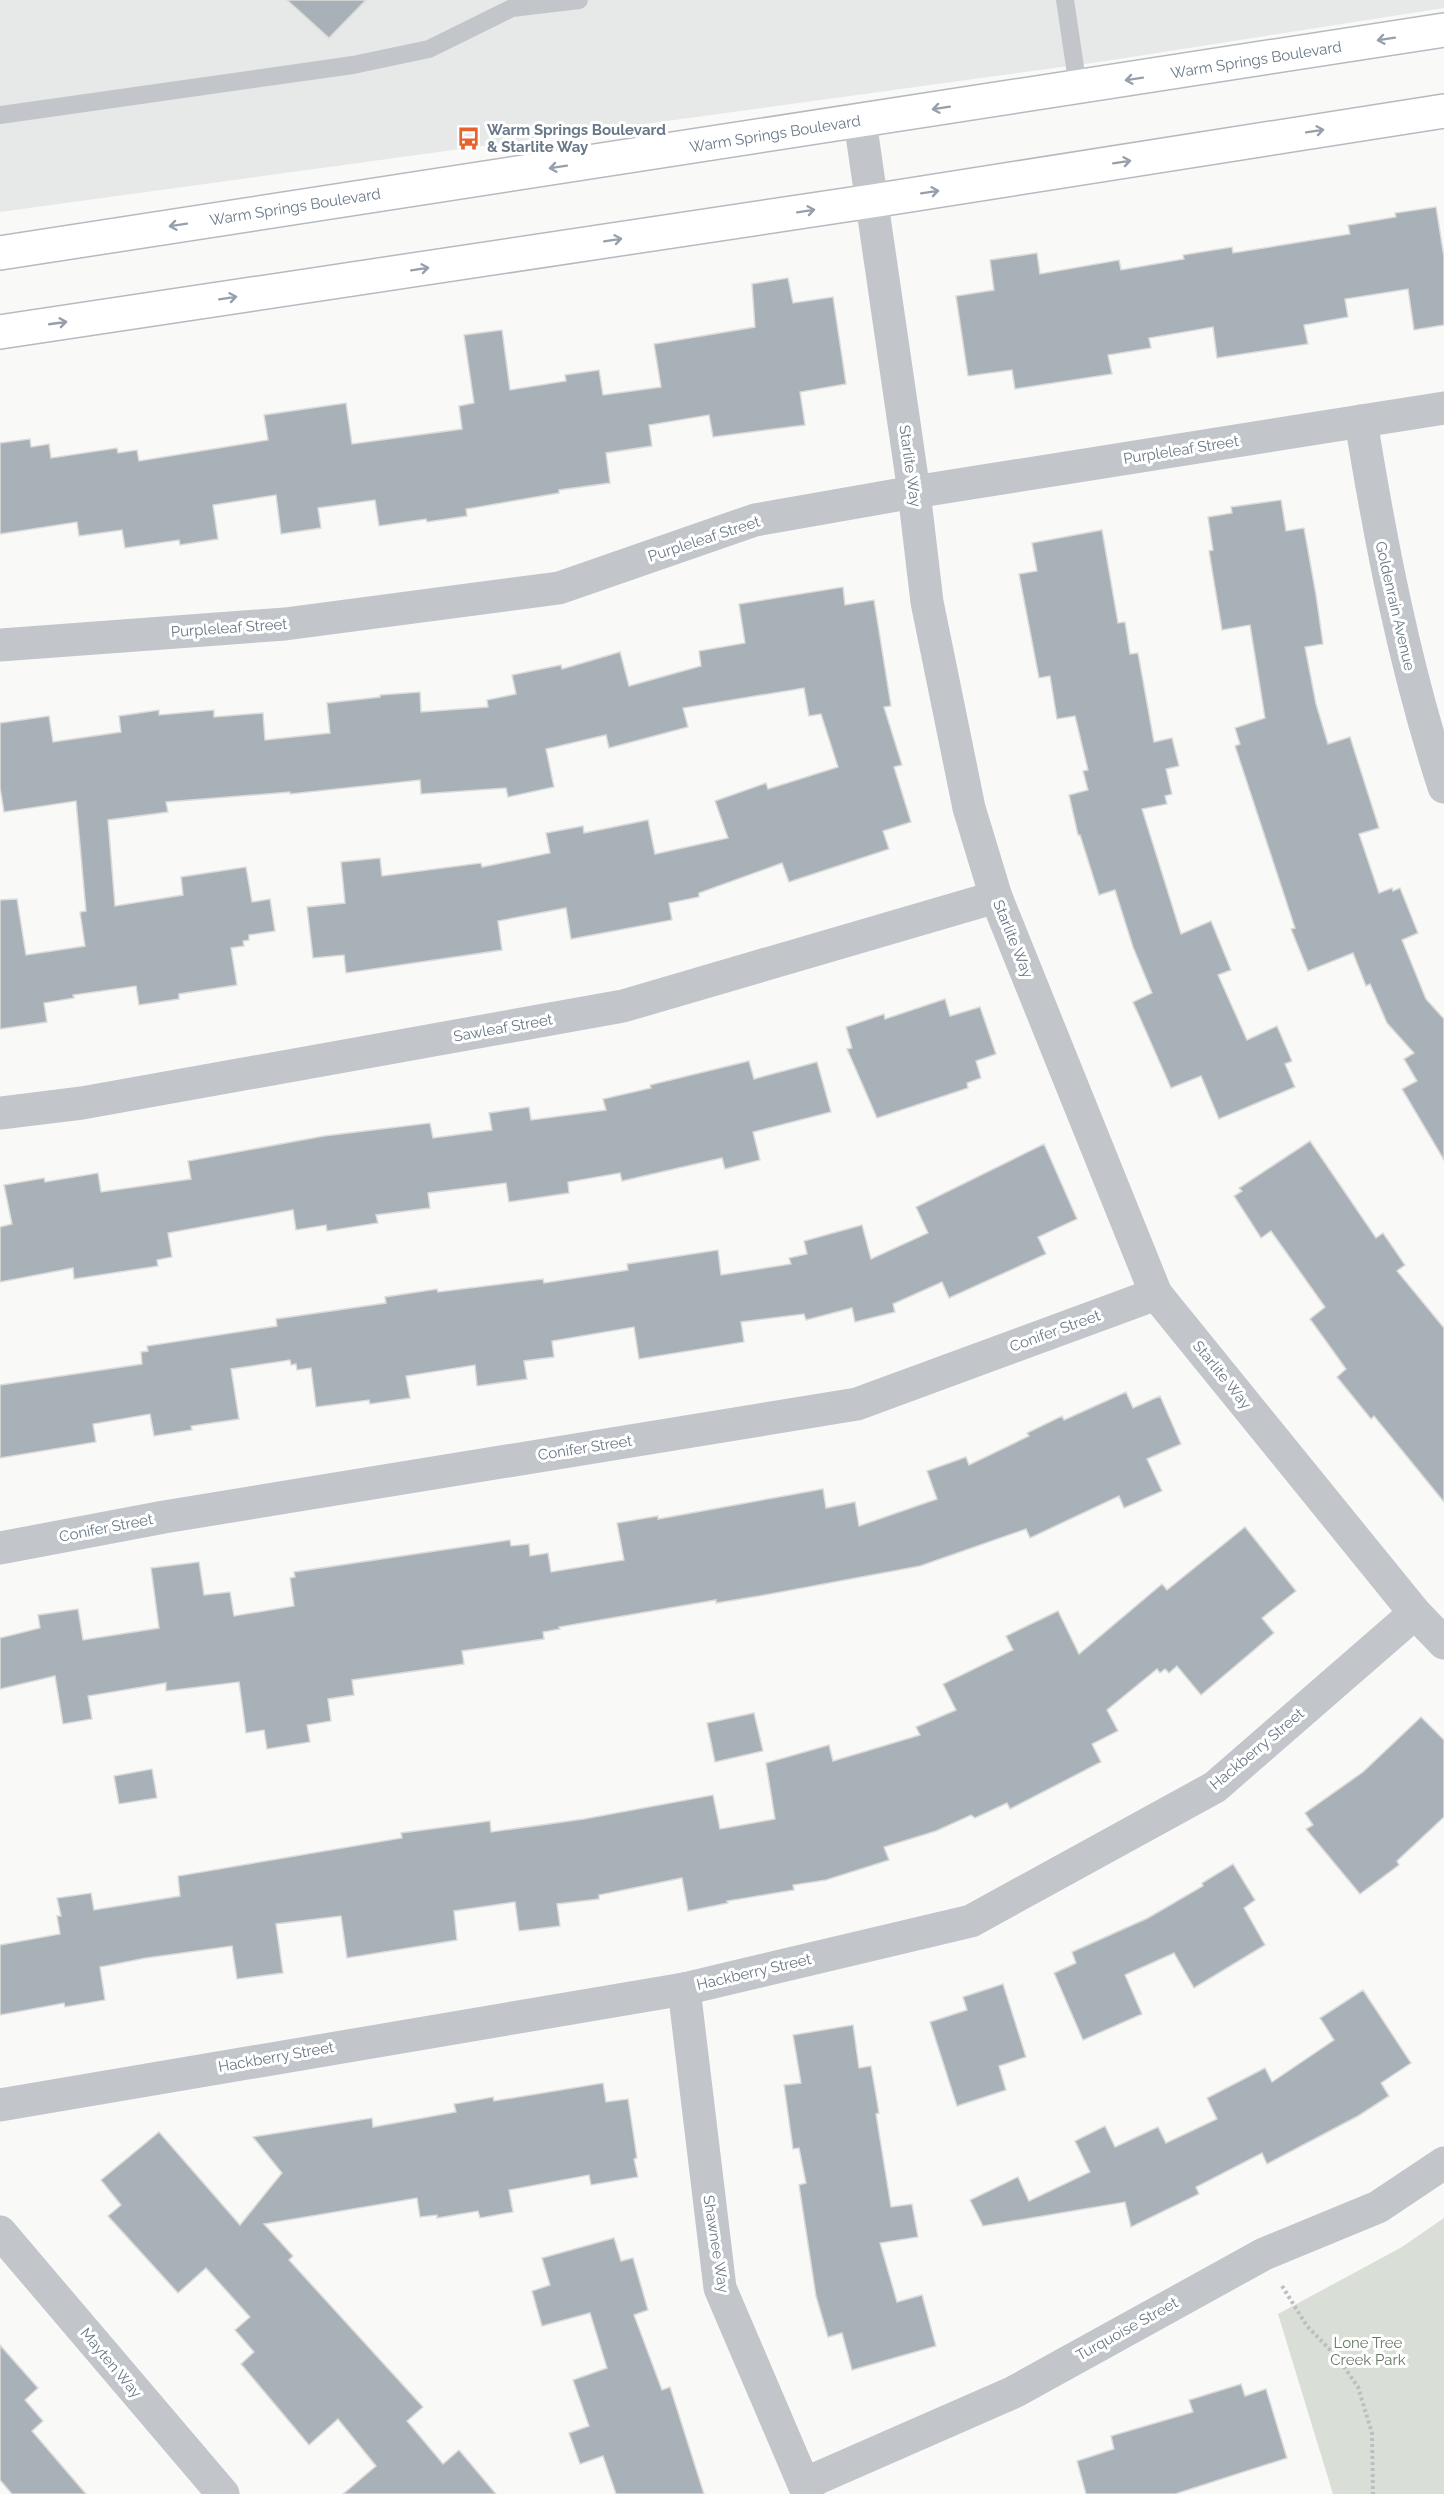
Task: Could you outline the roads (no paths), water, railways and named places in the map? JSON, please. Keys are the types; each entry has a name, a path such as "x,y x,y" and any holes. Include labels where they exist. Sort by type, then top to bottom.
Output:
{"main road":[{"name":"Warm Springs Boulevard","path":"0,253 1444,30"},
{"path":"0,332 872,201 1444,111"}],"street":[{"name":"Starlite Way","path":"860,121 914,492 927,602 969,808 996,897 1156,1294 1415,1613 1444,1643"},
{"name":"Purpleleaf Street","path":"0,645 285,624 559,588 755,520 914,492 1444,408"},
{"name":"Goldenrain Avenue","path":"1361,421 1379,532 1406,657 1444,787"},
{"name":"Sawleaf Street","path":"0,1113 82,1103 623,1006 996,897"},
{"name":"Conifer Street","path":"0,1548 164,1517 857,1404 1156,1294"},
{"name":"Hackberry Street","path":"0,2105 684,1989 971,1921 1215,1787 1415,1613"},
{"name":"Shawnee Way","path":"684,1989 720,2288 806,2489"},
{"name":"Turquoise Street","path":"806,2489 1014,2392 1264,2254 1378,2207 1444,2163"},
{"name":"Mayten Way","path":"0,2232 223,2494"}],"lane":[{"path":"0,115 353,66 429,49 512,8 579,0"},
{"path":"1065,0 1078,87"}],"place":[{"name":"Warm Springs Boulevard & Starlite Way","path":"469,139"}],"park label":[{"name":"Lone Tree Creek Park","path":"1368,2352"}]}
